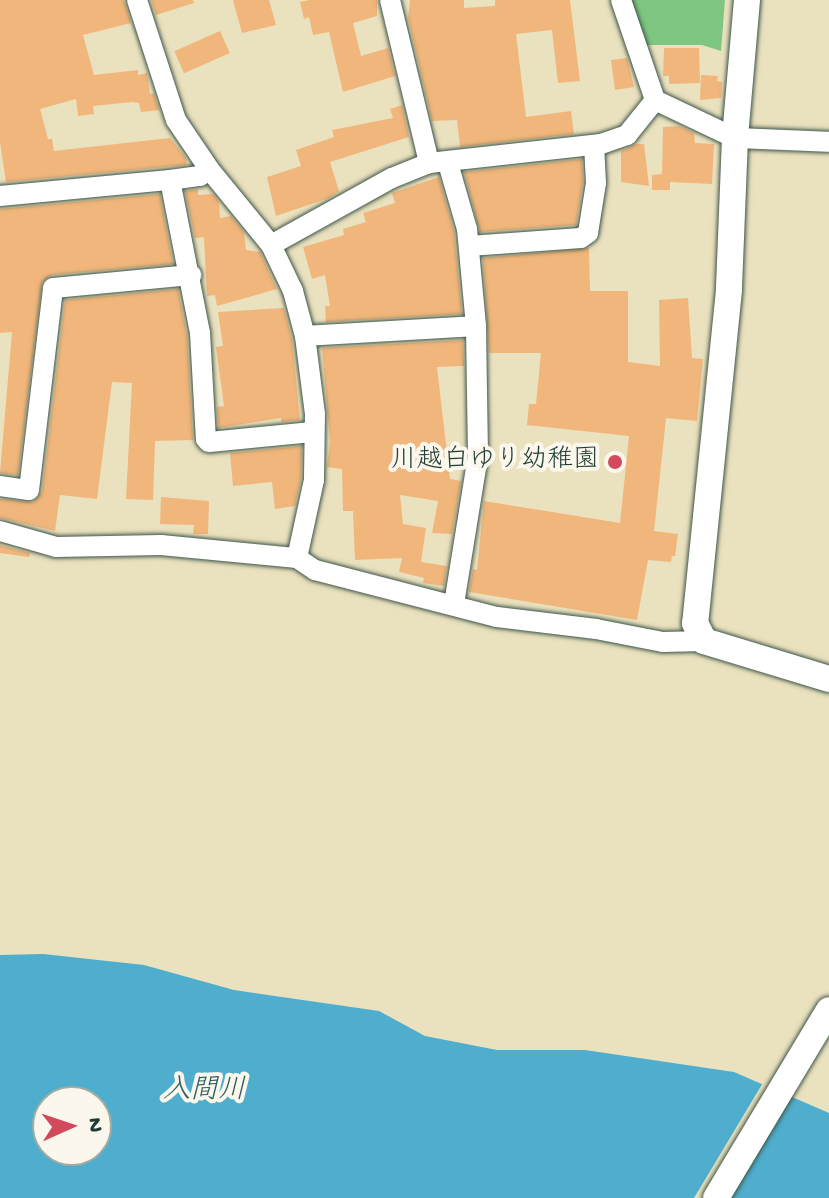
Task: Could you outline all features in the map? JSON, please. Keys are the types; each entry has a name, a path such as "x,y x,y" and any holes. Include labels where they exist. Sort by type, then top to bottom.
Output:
{"street":[{"path":"137,0 176,120 209,169 271,245 293,291 305,336 315,414 314,480 297,558"},
{"path":"390,0 438,163 469,246 476,326 478,455 454,604"},
{"path":"621,0 655,100 735,138 829,142"},
{"path":"704,641 695,623 729,290 735,138 747,0"},
{"path":"271,245 392,178 438,163 594,145 627,135 655,100"},
{"path":"469,246 581,238 588,233 596,183 594,145"},
{"path":"0,196 170,180 200,176 209,169"},
{"path":"170,180 200,333 206,439 209,442 313,432"},
{"path":"0,486 29,490 53,288 191,275"},
{"path":"305,336 476,326"},
{"path":"0,531 56,547 135,544 297,558 315,570 497,617 596,629 663,642 704,641 829,679"},
{"path":"716,1198 829,1010"}],"green space":[{"path":"628,0 725,0 721,51 702,45 644,45"}],"water":[{"name":"入間川","path":"43,954 144,965 234,990 379,1011 425,1036 497,1050 585,1050 734,1072 829,1113 829,1198 0,1198 0,955"}],"pier":[{"path":"764,1081 794,1093 731,1198 694,1198"}],"building":[{"path":"0,0 124,0 131,23 83,35 94,75 138,70 138,75 147,73 150,94 154,93 159,110 141,112 139,103 132,102 93,106 94,114 78,116 76,99 40,109 48,139 52,139 54,151 170,138 186,158 187,165 6,182 0,142"},
{"path":"151,0 193,0 194,3 156,15"},
{"path":"233,0 269,0 276,25 242,33"},
{"path":"377,0 377,16 353,23 361,56 388,48 395,76 343,92 329,32 313,35 309,17 304,19 300,2"},
{"path":"410,0 464,0 464,8 495,6 495,0 570,0 580,81 558,83 552,30 516,34 526,117 571,111 574,134 460,147 457,120 432,121 408,18"},
{"path":"220,31 230,53 184,73 174,51"},
{"path":"664,48 699,48 700,83 669,84 669,76 663,76"},
{"path":"627,58 634,87 615,90 611,60"},
{"path":"701,75 718,76 717,81 722,82 721,98 700,100"},
{"path":"402,105 409,137 330,162 339,191 329,198 276,216 267,177 301,166 296,150 334,137 332,130 393,118 390,109"},
{"path":"679,126 694,133 695,143 714,144 712,184 670,182 670,190 652,190 652,175 662,174 663,127"},
{"path":"644,144 649,186 621,182 621,151"},
{"path":"582,159 583,182 576,225 480,232 464,172"},
{"path":"439,177 454,231 462,314 326,322 325,306 330,306 325,275 312,279 303,247 344,235 343,229 366,222 363,213 395,203 392,193"},
{"path":"198,189 198,195 213,194 219,202 220,218 231,216 244,232 246,250 260,252 277,289 217,306 215,295 207,296 204,237 195,238 185,191"},
{"path":"160,194 173,264 52,275 42,282 18,475 0,473 12,332 0,333 0,209"},
{"path":"589,248 590,291 628,291 628,362 660,366 659,300 688,298 692,358 703,359 697,421 666,418 654,531 678,534 675,556 672,556 671,562 648,560 637,620 469,592 473,569 477,570 484,501 620,523 629,436 527,425 529,404 536,404 541,353 489,353 483,258"},
{"path":"178,289 187,335 193,440 155,441 153,500 126,499 132,383 112,382 97,499 60,495 55,531 0,518 0,499 33,502 42,492 65,300"},
{"path":"284,308 292,339 300,420 281,422 281,418 218,428 217,407 224,406 216,347 223,346 218,312"},
{"path":"463,340 464,366 437,367 450,479 461,481 452,534 432,533 438,501 400,495 403,524 426,528 421,562 447,566 444,586 423,583 424,578 399,572 402,558 355,560 353,511 343,511 342,469 327,467 330,442 322,348"},
{"path":"302,446 301,478 295,506 275,509 272,482 233,486 230,453"},
{"path":"161,497 209,501 208,534 193,534 194,525 160,524"},
{"path":"0,545 30,553 29,557 0,553"}],"place":[{"name":"川越白ゆり幼稚園","path":"615,462"}]}
